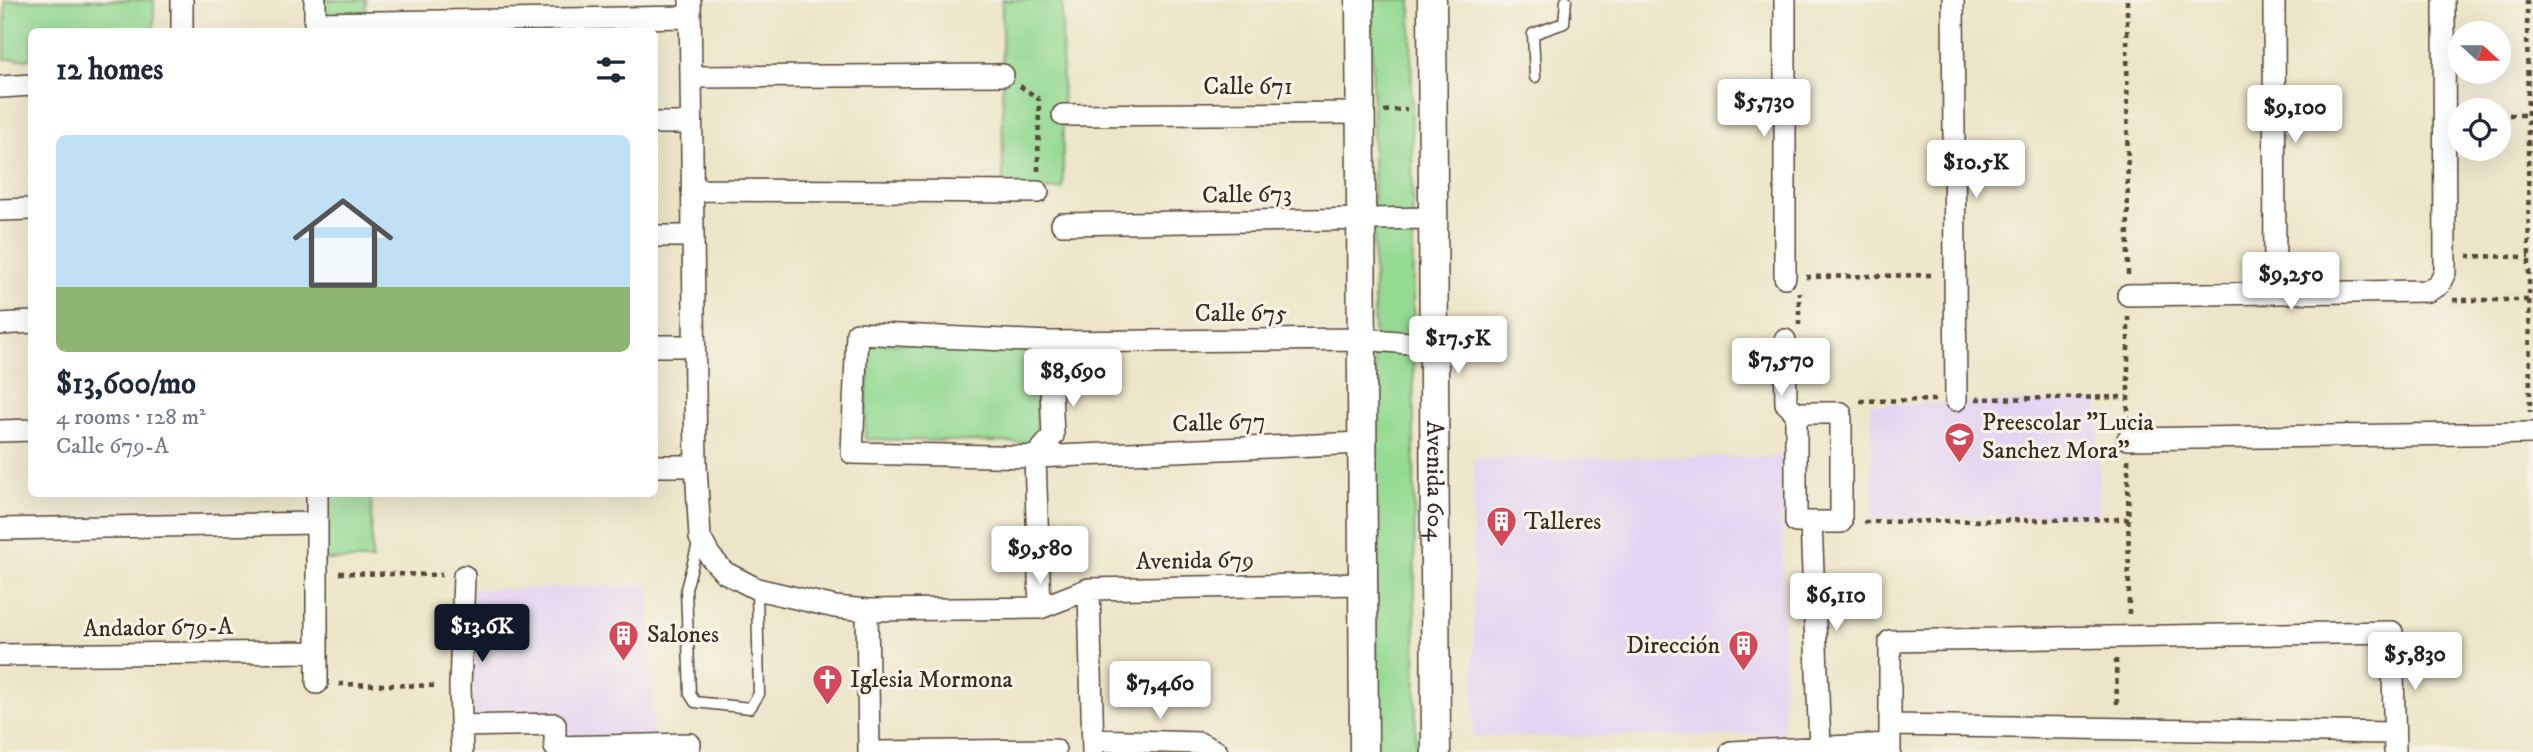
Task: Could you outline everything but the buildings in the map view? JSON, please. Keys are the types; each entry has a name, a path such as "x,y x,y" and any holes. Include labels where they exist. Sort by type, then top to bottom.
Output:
{"street":[{"path":"182,0 182,28"},
{"path":"316,0 316,27 690,8 696,466 705,547"},
{"path":"1360,0 1364,752"},
{"name":"Avenida 604","path":"1432,0 1436,752"},
{"path":"1785,0 1786,277"},
{"path":"1953,0 1956,400"},
{"path":"2274,0 2275,291"},
{"path":"2128,295 2437,287 2445,272 2444,0"},
{"path":"691,77 1003,75"},
{"path":"0,87 28,85"},
{"name":"Calle 671","path":"1063,115 1361,113"},
{"path":"658,123 691,123"},
{"path":"692,190 1038,192"},
{"path":"0,211 28,209"},
{"name":"Calle 673","path":"1062,224 1433,218"},
{"path":"658,236 693,236"},
{"path":"0,324 28,322"},
{"name":"Calle 675","path":"1035,457 852,453 857,333 1049,342 1362,339 1434,345"},
{"path":"1785,340 1786,403 1796,412 1840,413 1841,522 1796,522 1796,412"},
{"path":"1040,608 1035,457 1053,436 1049,342"},
{"path":"658,346 694,346"},
{"path":"0,431 28,430"},
{"path":"2128,439 2532,433"},
{"name":"Calle 677","path":"1035,457 1362,443"},
{"path":"658,466 696,466"},
{"path":"317,497 317,683"},
{"path":"1811,522 1819,746"},
{"path":"0,529 317,523"},
{"name":"Avenida 679","path":"705,547 724,572 757,589 835,607 867,610 1040,608 1090,589 1363,584"},
{"path":"462,752 460,687 464,576"},
{"path":"1090,589 1093,746 1199,743 1217,752"},
{"path":"867,610 869,752"},
{"path":"1731,752 1890,740 2117,729 2395,743 2392,632 1890,641 1890,740"},
{"name":"Andador 679-A","path":"0,655 317,652"},
{"path":"462,726 555,724 555,747 690,744"},
{"path":"878,752 1055,751"}],"lane":[{"path":"1535,77 1533,34 1564,23 1566,0"},
{"path":"705,547 686,589 690,694 695,702 750,708 756,703 759,694 757,589"}],"path":[{"path":"2117,729 2129,519 2126,0"},
{"path":"2527,0 2532,433"},
{"path":"1003,75 1063,115"},
{"path":"1038,99 1038,192"},
{"path":"1361,113 1432,107"},
{"path":"2511,115 2528,115"},
{"path":"2445,256 2529,257"},
{"path":"1786,277 1955,275"},
{"path":"2437,287 2448,300 2529,300"},
{"path":"1841,522 2129,519"},
{"path":"317,572 464,576"},
{"path":"317,683 460,687"}],"shaded area":[{"path":"2098,401 2099,515 1873,519 1871,404"},
{"path":"1782,456 1784,735 1474,737 1473,459"},
{"path":"649,585 653,739 563,741 562,715 473,718 470,590"}],"green space":[{"path":"5,0 154,0 154,28 28,28 28,59 5,59"},
{"path":"317,0 366,0 366,28 318,28"},
{"path":"1002,0 1062,0 1063,189 1003,190"},
{"path":"1372,0 1411,0 1416,750 1377,750"},
{"path":"869,343 1039,346 1036,443 865,439"},
{"path":"323,497 371,497 372,560 324,560"}],"place":[{"name":"Preescolar \"Lucia Sanchez Mora\"","path":"1959,464"},
{"name":"Talleres","path":"1501,549"},
{"name":"Salones","path":"624,662"},
{"name":"Dirección","path":"1743,673"},
{"name":"Iglesia Mormona","path":"827,707"}]}
